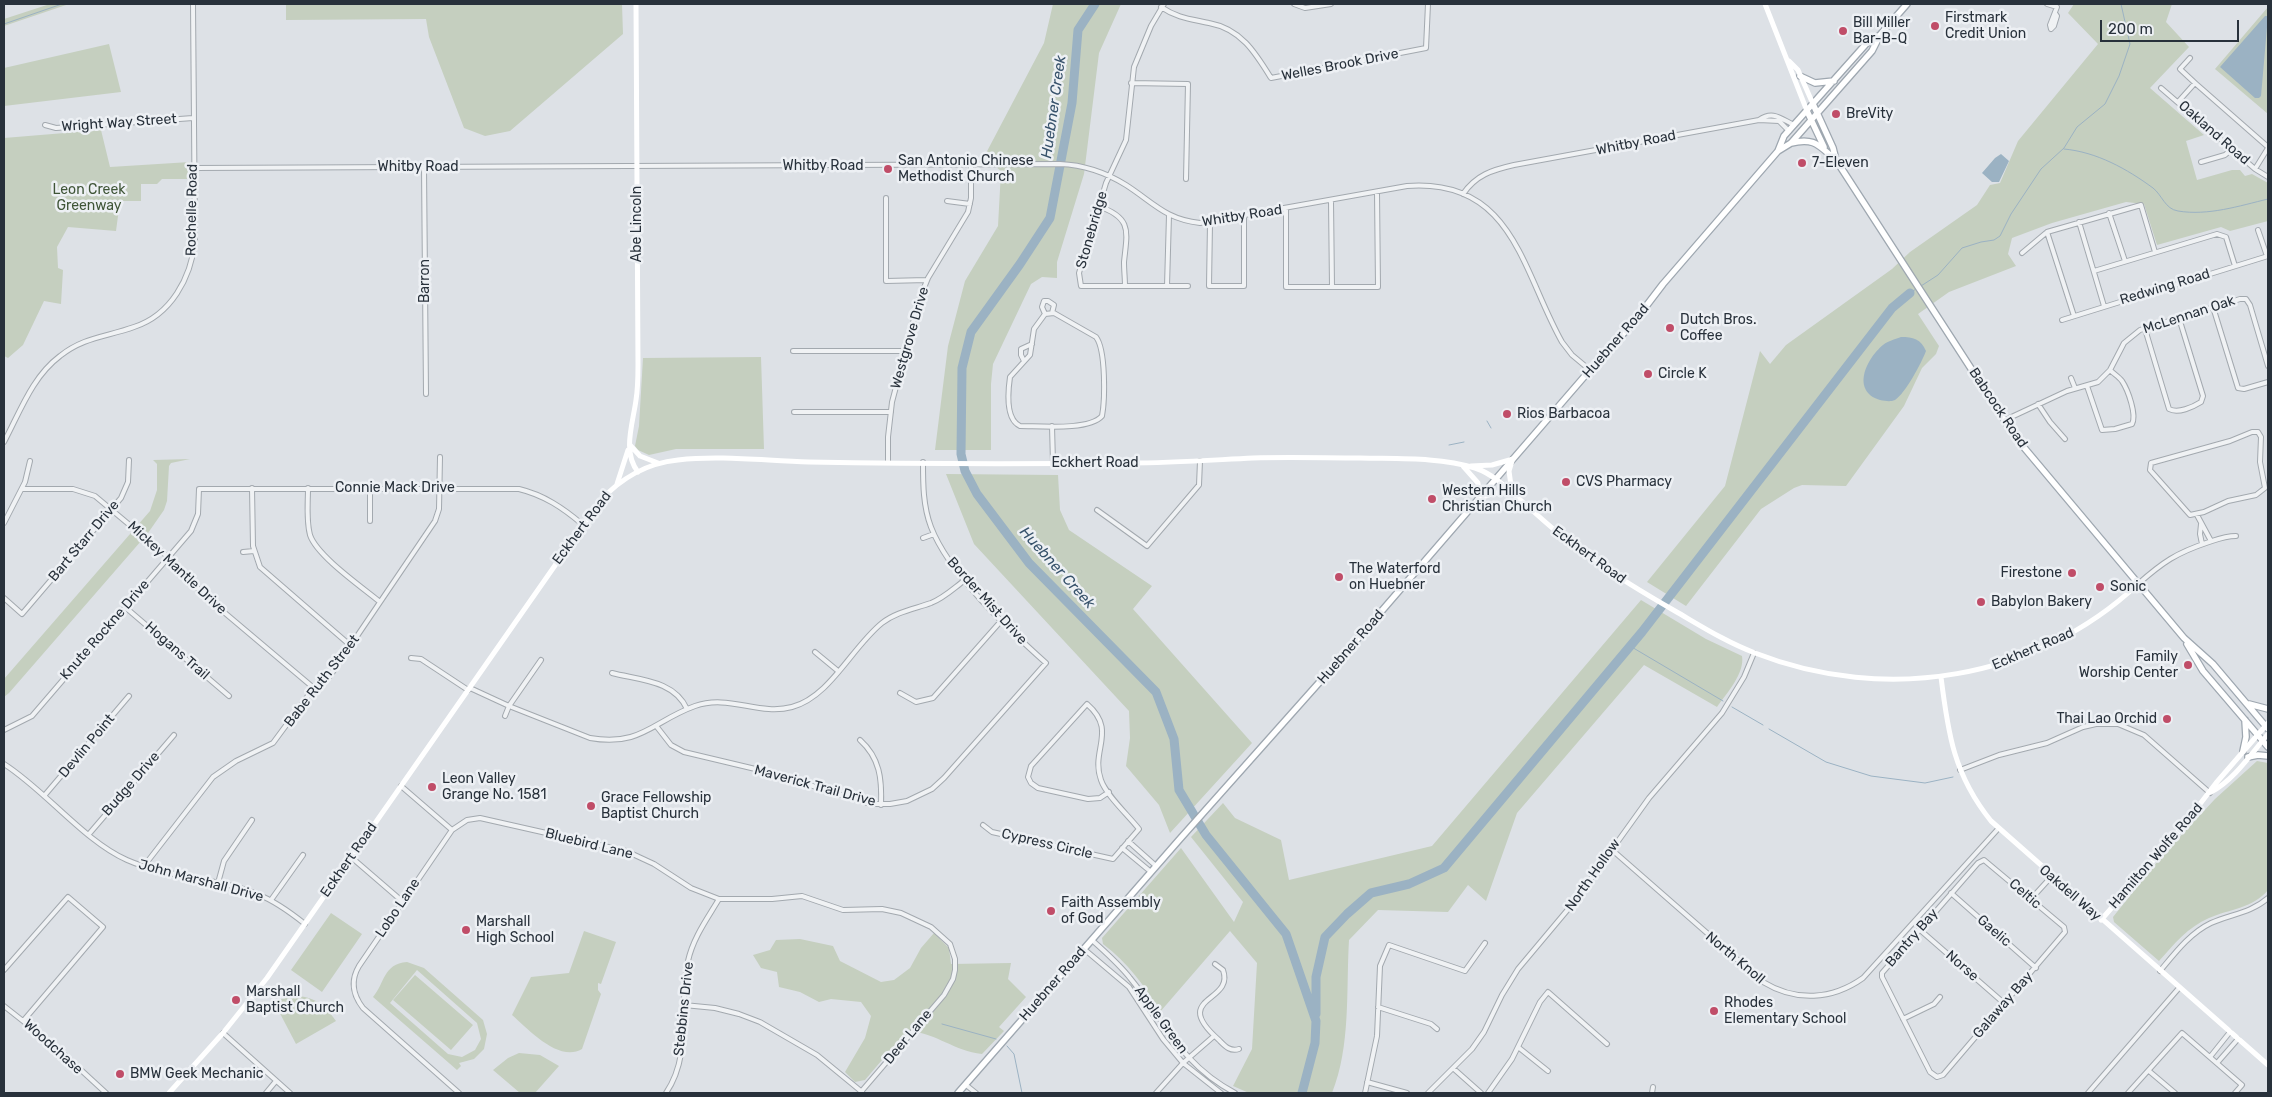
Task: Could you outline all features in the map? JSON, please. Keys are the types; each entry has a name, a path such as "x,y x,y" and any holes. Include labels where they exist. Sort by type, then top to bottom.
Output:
{"main road":[{"name":"Abe Lincoln","path":"636,4 638,365 630,445 638,472"},
{"name":"Babcock Road","path":"1765,4 1788,60 1791,73 1826,151 1836,160 2005,420 2035,462 2184,638 2213,664 2267,726"},
{"name":"Huebner Road","path":"958,1093 1634,322 1663,284 1778,151 1791,142 1872,51 1880,35 1907,4"},
{"name":"Huebner Road","path":"1778,151 1784,136 1789,130 1866,44 1880,35"},
{"name":"Babcock Road","path":"1788,60 1800,76 1833,148 1836,160"},
{"path":"1800,76 1816,83 1834,81"},
{"path":"1791,142 1812,141 1826,151"},
{"path":"616,485 630,445 640,456 659,463"},
{"name":"Eckhert Road","path":"168,1093 256,994 582,524 600,501 616,485 638,472 659,463 690,459 1053,463 1200,461 1259,458 1391,458 1463,466 1477,469 1496,480 1582,552 1646,594 1711,632 1754,653 1799,668 1845,677 1907,680 1941,677 2005,662 2062,639 2101,615 2138,584"},
{"path":"1463,466 1492,465 1513,459"},
{"path":"1463,466 1477,482 1480,498 1496,493 1512,493 1509,472 1513,459"},
{"name":"Babcock Road","path":"2184,638 2203,671 2268,747"},
{"name":"Oakdell Way","path":"1941,677 1949,739 1960,770 1974,799 1998,829 2268,1065"},
{"path":"2247,703 2268,709"},
{"path":"2243,751 2246,736 2245,720"},
{"name":"Hamilton Wolfe Road","path":"2101,920 2243,751 2267,726"},
{"name":"Hamilton Wolfe Road","path":"2210,792 2220,788 2268,734"},
{"path":"2248,757 2268,756"}],"street":[{"name":"Rochelle Road","path":"4,442 36,380 49,364 83,341 127,329 147,321 165,308 179,291 189,272 194,250 193,4"},
{"path":"1294,4 1305,8 1331,4"},
{"name":"Welles Brook Drive","path":"1162,5 1181,18 1221,26 1235,33 1252,48 1271,78 1426,48 1428,4"},
{"path":"2047,4 2057,7 2056,13"},
{"name":"Stonebridge","path":"1125,286 1081,286 1080,268 1106,183 1126,140 1131,83 1139,54 1162,5"},
{"path":"2190,58 2180,69 2268,147 2255,169"},
{"path":"1131,83 1188,84 1186,179"},
{"path":"2178,102 2195,83"},
{"name":"Oakland Road","path":"2161,88 2255,169 2268,177"},
{"name":"Whitby Road","path":"1759,120 1764,116 1777,116 1794,125"},
{"name":"Wright Way Street","path":"46,125 56,128 193,118"},
{"name":"Whitby Road","path":"1463,194 1478,177 1505,167 1759,120 1779,121 1789,130"},
{"path":"2201,162 2225,155 2232,148"},
{"name":"Whitby Road","path":"194,168 1042,164 1079,166 1110,176 1168,215 1186,222 1210,223 1377,192 1422,185 1440,187 1463,194 1493,213 1510,233 1562,342 1572,355 1590,370"},
{"name":"Westgrove Drive","path":"888,462 891,412 919,300 927,280 968,212 971,165"},
{"name":"Barron","path":"424,168 426,394"},
{"path":"1286,209 1286,288 1378,287 1377,192"},
{"path":"886,198 886,281 927,280"},
{"path":"1331,200 1332,287"},
{"path":"947,201 970,204"},
{"path":"2022,253 2047,232 2109,212 2141,205 2155,252"},
{"path":"1098,206 1119,215 1126,226 1128,245 1124,264 1125,286 1188,286"},
{"path":"2109,212 2125,261"},
{"path":"1167,286 1168,215"},
{"path":"1210,223 1209,286 1244,286 1244,217"},
{"path":"2078,222 2104,306"},
{"path":"2258,230 2267,256"},
{"path":"2047,232 2074,316"},
{"path":"2094,271 2217,234 2222,234 2226,237 2235,266"},
{"name":"Redwing Road","path":"2062,320 2267,256"},
{"name":"McLennan Oak","path":"2005,420 2075,388 2098,382 2110,370 2124,343 2135,333 2240,299 2248,300 2268,366"},
{"path":"1045,314 1042,304 1048,301 1054,305 1052,312"},
{"path":"2213,307 2238,388 2244,390 2268,382"},
{"path":"1052,312 1096,337 1101,346 1102,416 1097,421 1084,424 1020,426 1011,418 1010,377 1030,355 1035,326 1045,314 1052,312"},
{"path":"2145,329 2169,409 2176,411 2197,404 2202,401 2203,396 2179,318"},
{"path":"1024,361 1021,349 1032,344"},
{"path":"793,351 905,352"},
{"path":"2087,386 2102,430 2132,424 2134,420 2124,384 2110,370"},
{"path":"2071,378 2075,388"},
{"path":"2038,404 2065,439"},
{"path":"794,412 891,412"},
{"path":"1052,426 1053,463"},
{"path":"2258,432 2261,437 2260,462 2265,488 2256,496 2220,504 2197,514 2187,513 2150,470 2150,464 2258,432"},
{"name":"Babe Ruth Street","path":"144,866 213,777 236,761 273,743 314,690 330,676 432,528 439,509 440,457"},
{"name":"Bart Starr Drive","path":"4,598 22,614 126,490 129,460"},
{"path":"1096,510 1147,546 1199,485 1200,461"},
{"path":"4,523 22,490 30,462"},
{"name":"Border Mist Drive","path":"922,462 924,499 934,534 945,555 1001,621 1046,663"},
{"path":"252,488 254,551 260,567 351,646"},
{"path":"308,488 308,521 313,540 324,554 380,602"},
{"path":"370,488 370,521"},
{"name":"Connie Mack Drive","path":"199,489 520,489 532,492 557,505 582,524"},
{"name":"Knute Rockne Drive","path":"4,730 32,716 191,531 198,510 199,489"},
{"name":"Mickey Mantle Drive","path":"22,490 79,490 94,496 168,557 206,597 314,690"},
{"path":"2197,514 2211,541"},
{"path":"2201,524 2202,544"},
{"path":"923,538 934,534"},
{"name":"Eckhert Road","path":"2138,584 2169,558 2182,551 2211,541 2236,536"},
{"path":"243,552 254,551"},
{"path":"411,658 421,659 469,689 590,738 600,740 630,738 657,727 687,709 702,704 724,701 765,709 792,707 802,704 818,693 882,623 902,612 940,598 965,580"},
{"name":"Hogans Trail","path":"125,607 228,696"},
{"path":"900,693 916,702 933,698 1001,621"},
{"path":"815,652 838,671"},
{"name":"North Hollow","path":"1428,1093 1454,1069 1479,1040 1518,969 1570,908 1649,798 1722,713 1741,683 1754,653"},
{"path":"505,716 509,706 541,660"},
{"name":"Maverick Trail Drive","path":"657,727 671,745 684,752 768,772 863,802 898,803 915,798 938,785 1046,663"},
{"path":"612,673 664,686 679,696 687,709"},
{"name":"Devlin Point","path":"44,796 129,696"},
{"path":"1109,792 1100,798 1088,799 1038,788 1029,780 1028,772 1032,766 1086,704 1094,710 1101,722 1099,775 1109,792 1139,828 1122,848 1151,872"},
{"path":"1960,770 1999,755 2047,743 2084,727 2111,723 2125,726 2144,735 2210,792"},
{"name":"Budge Drive","path":"89,834 174,735"},
{"path":"860,740 873,756 880,772 881,804"},
{"name":"John Marshall Drive","path":"4,764 116,854 144,866 250,891 271,900 305,924"},
{"path":"401,785 452,830"},
{"name":"Bluebird Lane","path":"452,830 467,820 480,818 626,851 654,864 691,888 719,899 766,900 802,896 843,910 892,910 931,927 944,937 950,944 955,959 953,979"},
{"path":"218,883 224,861 252,820"},
{"name":"Cypress Circle","path":"983,825 992,832 1113,859 1122,848"},
{"name":"North Knoll","path":"1611,849 1758,979 1782,992 1810,996 1838,992 1863,978 1998,829"},
{"name":"Lobo Lane","path":"452,830 358,966 353,982 356,998 363,1008 459,1093"},
{"path":"1128,841 1156,866"},
{"path":"271,900 302,854"},
{"path":"351,857 402,901"},
{"name":"Bantry Bay","path":"1937,1077 1930,1072 1882,977 1882,973 1978,863 1984,860"},
{"name":"Celtic","path":"1984,860 2065,930"},
{"path":"2031,899 2052,876"},
{"name":"Gaelic","path":"1951,893 2036,968"},
{"path":"4,970 68,897 104,927 24,1020"},
{"path":"2160,971 2195,933 2213,922 2250,911 2268,898"},
{"name":"Stebbins Drive","path":"666,1093 676,1074 683,1046 686,973 690,952 719,899"},
{"name":"Norse","path":"1919,929 2005,1004"},
{"name":"Galaway Bay","path":"1937,1077 1943,1075 2005,1004 2061,939 2065,930"},
{"name":"Apple Green","path":"1092,940 1132,979 1170,1036 1188,1058 1212,1079 1235,1093"},
{"path":"1365,1093 1377,1036 1380,966 1389,945 1465,971 1485,943"},
{"name":"Apple Green","path":"1084,949 1128,987 1163,1039 1183,1063 1221,1093"},
{"path":"1215,964 1223,970 1225,980 1220,989 1201,1008 1199,1013 1202,1022 1214,1036 1230,1049 1239,1050"},
{"name":"Deer Lane","path":"862,1093 944,995 953,979"},
{"path":"2088,1093 2179,988"},
{"path":"1488,1093 1506,1068 1540,1002 1548,992 1607,1044"},
{"path":"1903,1019 1934,1004 1940,997"},
{"path":"684,1005 715,1008 760,1022 816,1055 862,1093"},
{"name":"Woodchase","path":"4,1006 24,1020 104,1092"},
{"path":"1378,1007 1431,1024 1437,1029"},
{"path":"2210,1057 2230,1032"},
{"path":"222,1033 290,1093"},
{"path":"2128,1093 2182,1033 2242,1085 2234,1093"},
{"path":"1156,1093 1188,1058 1214,1036"},
{"path":"2216,1063 2238,1039"},
{"path":"2217,1046 2225,1053"},
{"path":"1518,1047 1548,1070"},
{"path":"1454,1069 1481,1093"},
{"path":"2149,1071 2175,1093"},
{"path":"266,1093 276,1081"},
{"path":"1367,1082 1407,1093"},
{"path":"966,1085 976,1093"},
{"path":"1652,1093 1653,1087"}],"green space":[{"path":"50,4 69,4 4,26 4,19"},
{"path":"286,4 622,4 623,34 510,131 485,136 464,128 429,37 426,19 286,20"},
{"path":"1053,4 1121,4 1099,53 1084,174 1057,262 1057,278 1042,277 1031,284 993,364 991,384 991,450 935,450 948,346 965,281 998,226 1001,171 984,157 1044,43"},
{"path":"2074,4 2172,4 2166,22 2189,47 2150,88 2204,135 2186,141 2197,180 2232,170 2240,170 2245,176 2252,174 2268,183 2268,221 2230,231 2221,227 2157,245 2144,204 2126,202 2052,223 2012,238 2008,254 2016,266 1949,292 1918,314 1939,346 1936,354 1922,368 1904,406 1846,486 1802,485 1761,509 1686,606 1647,582 1725,486 1760,351 1770,364 1786,345 1892,269 1910,252 1977,205 1990,185 2000,183 2018,141 2098,44 2068,13"},
{"path":"2268,7 2268,114 2215,69"},
{"path":"109,44 121,92 4,106 4,68"},
{"name":"Leon Creek Greenway","path":"101,130 110,167 190,162 190,179 162,179 157,184 141,184 141,201 120,201 116,231 68,227 57,247 58,268 63,270 61,304 44,301 23,345 8,358 4,356 4,138"},
{"path":"761,357 764,449 676,449 649,455 638,450 635,446 639,426 643,358"},
{"path":"190,459 171,463 169,466 167,501 164,510 148,533 4,697 4,679 150,511 157,490 157,464 153,460"},
{"path":"946,474 1058,475 1060,510 1069,530 1152,586 1133,609 1252,743 1170,833 1159,805 1126,766 1130,738 1129,711 974,544"},
{"path":"1641,600 1706,639 1742,656 1741,669 1734,683 1717,707 1644,665 1517,813 1486,901 1468,885 1448,912 1378,910 1349,940 1345,1037 1338,1075 1332,1093 1249,1093 1233,1086 1252,1049 1257,963 1230,931 1160,1012 1135,975 1103,944 1102,938 1181,848 1234,922 1243,902 1191,837 1223,803 1235,818 1281,840 1289,880 1432,846"},
{"path":"2257,761 2268,763 2268,890 2255,901 2209,918 2194,926 2159,961 2114,922 2113,917 2162,856 2215,799"},
{"path":"331,913 362,934 322,992 291,970"},
{"path":"584,931 616,942 601,984 598,983 598,990 601,994 582,1049 564,1052 535,1036 512,1015 531,977 569,973"},
{"path":"934,933 949,948 951,964 1011,963 1008,979 1026,997 999,1027 1004,1031 982,1054 963,1050 929,1035 910,1031 893,1047 865,1080 855,1082 845,1072 865,1038 871,1016 861,1002 831,999 819,1002 800,992 779,987 777,972 761,968 753,955 770,950 776,940 800,939 833,946 840,961 881,982 894,980 910,968 921,948"},
{"path":"407,962 424,968 483,1020 487,1034 484,1049 474,1059 459,1063 461,1066 457,1070 373,997 389,970","holes":["417,970 477,1023 481,1039 475,1050 462,1057 448,1054 390,1003"]},
{"path":"415,975 473,1025 451,1050 393,1000"},
{"path":"290,996 305,997 317,1001 327,1009 336,1021 296,1044 274,1002"},
{"path":"519,1053 540,1055 559,1066 535,1093 520,1093 493,1070 508,1058"}],"water":[{"path":"2265,16 2268,16 2261,96 2255,98 2220,67"},
{"path":"2001,154 2009,161 1999,182 1992,182 1982,173"},
{"path":"1901,337 1916,340 1922,344 1926,351 1913,377 1899,397 1891,401 1880,400 1871,396 1866,390 1864,374 1871,358 1883,345"}],"waterway":[{"path":"4,24 62,4"},
{"name":"Huebner Creek","path":"1095,4 1078,30 1072,103 1050,218 1020,264 971,332 962,368 961,454 965,471 977,494 1029,563 1156,692 1174,739 1179,790 1206,835 1286,934 1316,1021 1315,1043 1302,1093"},
{"path":"1921,286 1938,275 1962,248 1994,240 2000,236 2011,214 2041,169 2064,148 2077,127 2105,104 2119,76 2130,44 2121,4"},
{"path":"2064,149 2088,154 2111,162 2153,188 2170,208 2178,211 2212,211 2268,199"},
{"path":"1910,293 1916,289"},
{"path":"1316,1014 1316,977 1325,937 1371,893 1409,884 1444,868 1642,632 1892,308 1910,293"},
{"path":"1487,421 1491,428"},
{"path":"1449,445 1464,442"},
{"path":"1630,646 1723,701"},
{"path":"1732,707 1763,725"},
{"path":"1769,729 1826,762 1871,776 1925,783 1953,777"},
{"path":"942,1024 996,1039"},
{"path":"1007,1046 1014,1054 1022,1093"}],"place":[{"name":"Firstmark Credit Union","path":"1935,26"},
{"name":"Bill Miller Bar-B-Q","path":"1843,31"},
{"name":"BreVity","path":"1836,114"},
{"name":"7-Eleven","path":"1802,163"},
{"name":"San Antonio Chinese Methodist Church","path":"888,169"},
{"name":"Dutch Bros. Coffee","path":"1670,328"},
{"name":"Circle K","path":"1648,374"},
{"name":"Rios Barbacoa","path":"1507,414"},
{"name":"CVS Pharmacy","path":"1566,482"},
{"name":"Western Hills Christian Church","path":"1432,499"},
{"name":"Firestone","path":"2072,573"},
{"name":"The Waterford on Huebner","path":"1339,577"},
{"name":"Sonic","path":"2100,587"},
{"name":"Babylon Bakery","path":"1981,602"},
{"name":"Family Worship Center","path":"2188,665"},
{"name":"Thai Lao Orchid","path":"2167,719"},
{"name":"Leon Valley Grange No. 1581","path":"432,787"},
{"name":"Grace Fellowship Baptist Church","path":"591,806"},
{"name":"Faith Assembly of God","path":"1051,911"},
{"name":"Marshall High School","path":"466,930"},
{"name":"Marshall Baptist Church","path":"236,1000"},
{"name":"Rhodes Elementary School","path":"1714,1011"},
{"name":"BMW Geek Mechanic","path":"120,1074"}]}
